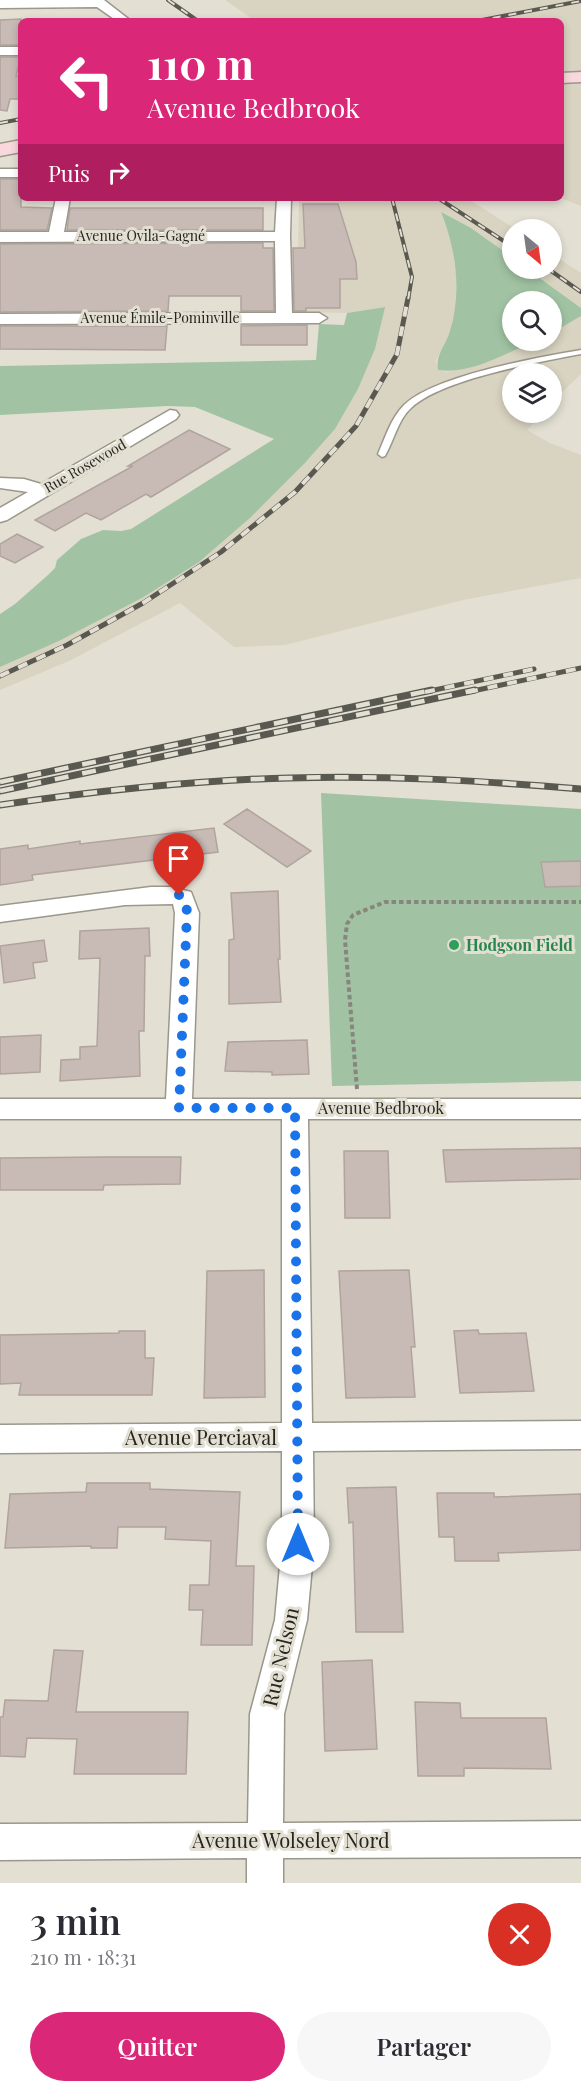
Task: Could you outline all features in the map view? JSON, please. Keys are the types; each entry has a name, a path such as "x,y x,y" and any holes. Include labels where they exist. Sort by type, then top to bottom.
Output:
{"street":[{"path":"0,4 98,2 121,18"},
{"path":"0,51 18,51"},
{"path":"564,78 581,77"},
{"path":"0,150 18,147"},
{"path":"0,172 18,172"},
{"path":"56,237 62,201"},
{"path":"284,201 282,236 284,318"},
{"name":"Avenue Ovila-Gagné","path":"0,237 282,236"},
{"name":"Avenue Émile-Pominville","path":"0,319 319,318"},
{"name":"Rue Rosewood","path":"0,516 170,415"},
{"path":"0,483 24,484 42,491"},
{"path":"0,914 144,895 173,894 183,898 187,913 179,1108"},
{"name":"Rue Nelson","path":"265,1883 267,1714 291,1620 297,1573 295,1108"},
{"name":"Avenue Bedbrook","path":"0,1109 581,1109"},
{"name":"Avenue Perciaval","path":"0,1439 581,1435"},
{"name":"Avenue Wolseley Nord","path":"0,1842 581,1839"}],"lane":[{"path":"382,454 402,414 418,398 510,367 581,352"}],"path":[{"path":"357,1092 345,940 347,924 353,915 385,902 581,902"}],"shaded area":[{"path":"225,0 581,0 581,206 564,199 564,18 251,18"},
{"path":"299,201 472,201 502,221 502,250 471,228 441,213 451,238 456,274 456,306 450,333 436,361 438,370 447,372 476,366 511,351 562,351 562,327 581,316 581,374 562,392 562,363 502,363 502,423 534,423 527,430 550,443 581,455 581,578 463,600 285,645 234,647 180,603 69,661 0,690 0,667 59,641 142,598 199,562 250,518 304,464 335,429 358,389 375,349 384,307 347,313 297,312"},
{"path":"562,261 581,273 581,308 562,294 562,291 557,291 541,279 562,279"}],"green space":[{"path":"441,212 471,228 502,250 502,279 541,279 557,291 502,291 502,351 513,351 476,366 450,371 438,370 437,365 454,316 456,301 454,256"},
{"path":"562,294 581,308 581,316 562,327"},
{"path":"385,307 375,349 358,389 335,429 250,518 199,562 142,598 59,641 0,667 0,614 48,575 55,568 57,560 81,539 103,530 131,529 274,439 195,407 168,406 0,415 0,366 316,360 319,324 344,325 347,313"},
{"name":"Hodgson Field","path":"321,793 581,809 581,1081 332,1086"}],"building":[{"path":"18,19 18,45 0,45 0,20"},
{"path":"0,57 18,57 16,76 18,76 18,99 10,99 7,111 0,110"},
{"path":"0,179 18,179 18,201 21,201 21,207 52,208 47,230 0,230"},
{"path":"303,204 338,204 356,262 357,279 340,279 340,308 306,308 306,311 294,311 293,248 305,248"},
{"path":"70,208 263,208 263,230 67,230"},
{"path":"263,243 263,248 273,248 274,311 241,311 241,296 169,296 168,311 0,312 0,244"},
{"path":"307,325 307,345 241,345 241,326"},
{"path":"0,326 167,326 165,350 0,349"},
{"path":"189,430 230,449 151,497 146,494 101,520 86,513 55,531 35,520 133,466 128,466"},
{"path":"17,534 43,547 15,563 0,556 0,544"},
{"path":"247,809 311,851 287,867 224,824"},
{"path":"214,828 218,852 32,875 33,880 0,885 0,849 28,845 28,849 80,841 80,844"},
{"path":"581,861 581,886 545,887 541,862"},
{"path":"278,891 280,959 278,959 281,1002 229,1004 229,940 234,939 231,893"},
{"path":"149,928 150,956 145,956 144,1031 139,1031 140,1076 60,1081 61,1060 80,1059 80,1047 97,1046 100,958 79,959 80,931"},
{"path":"44,940 47,961 33,963 35,978 4,983 0,946"},
{"path":"41,1035 40,1072 0,1074 0,1037"},
{"path":"307,1040 309,1074 272,1075 272,1072 225,1071 228,1042"},
{"path":"581,1148 581,1179 446,1182 443,1150"},
{"path":"344,1151 388,1151 390,1218 345,1218"},
{"path":"181,1157 180,1184 104,1185 103,1190 0,1190 0,1158"},
{"path":"264,1270 265,1397 204,1398 207,1271"},
{"path":"409,1270 415,1347 411,1347 415,1397 346,1398 339,1271"},
{"path":"478,1330 479,1334 526,1333 534,1391 460,1393 454,1331"},
{"path":"119,1331 145,1331 145,1358 154,1358 152,1395 19,1395 21,1383 0,1384 0,1335 119,1333"},
{"path":"87,1483 150,1483 150,1489 240,1492 236,1566 254,1566 252,1645 201,1645 203,1610 189,1610 190,1585 209,1585 211,1541 165,1539 166,1527 118,1527 117,1548 91,1548 91,1546 5,1548 10,1494 86,1492"},
{"path":"396,1487 403,1632 356,1632 353,1522 349,1523 347,1488"},
{"path":"437,1493 494,1493 494,1497 581,1494 581,1550 498,1553 499,1561 455,1561 454,1537 439,1537"},
{"path":"54,1650 83,1651 76,1712 188,1712 186,1774 74,1774 77,1739 27,1738 25,1757 0,1756 0,1717 3,1717 5,1700 48,1701"},
{"path":"372,1660 377,1749 325,1751 322,1662"},
{"path":"415,1702 460,1703 461,1718 546,1718 551,1769 464,1768 464,1776 418,1776"}],"railway":[{"path":"168,0 194,18"},
{"path":"493,18 581,1"},
{"path":"0,123 18,120"},
{"path":"393,201 412,277 408,300"},
{"path":"443,201 502,240"},
{"path":"562,279 581,292"},
{"path":"0,676 67,645 143,603 221,552 295,492 356,426 397,354 408,298"},
{"path":"468,692 581,668"},
{"path":"425,692 534,669"},
{"path":"0,782 432,690"},
{"path":"0,791 475,690"},
{"path":"0,805 145,787 290,778 436,779 581,789"}],"place":[{"name":"Hodgson Field","path":"454,945"}],"route":[{"path":"179,895 186,901 187,913 179,1108 295,1108 298,1544"}]}
